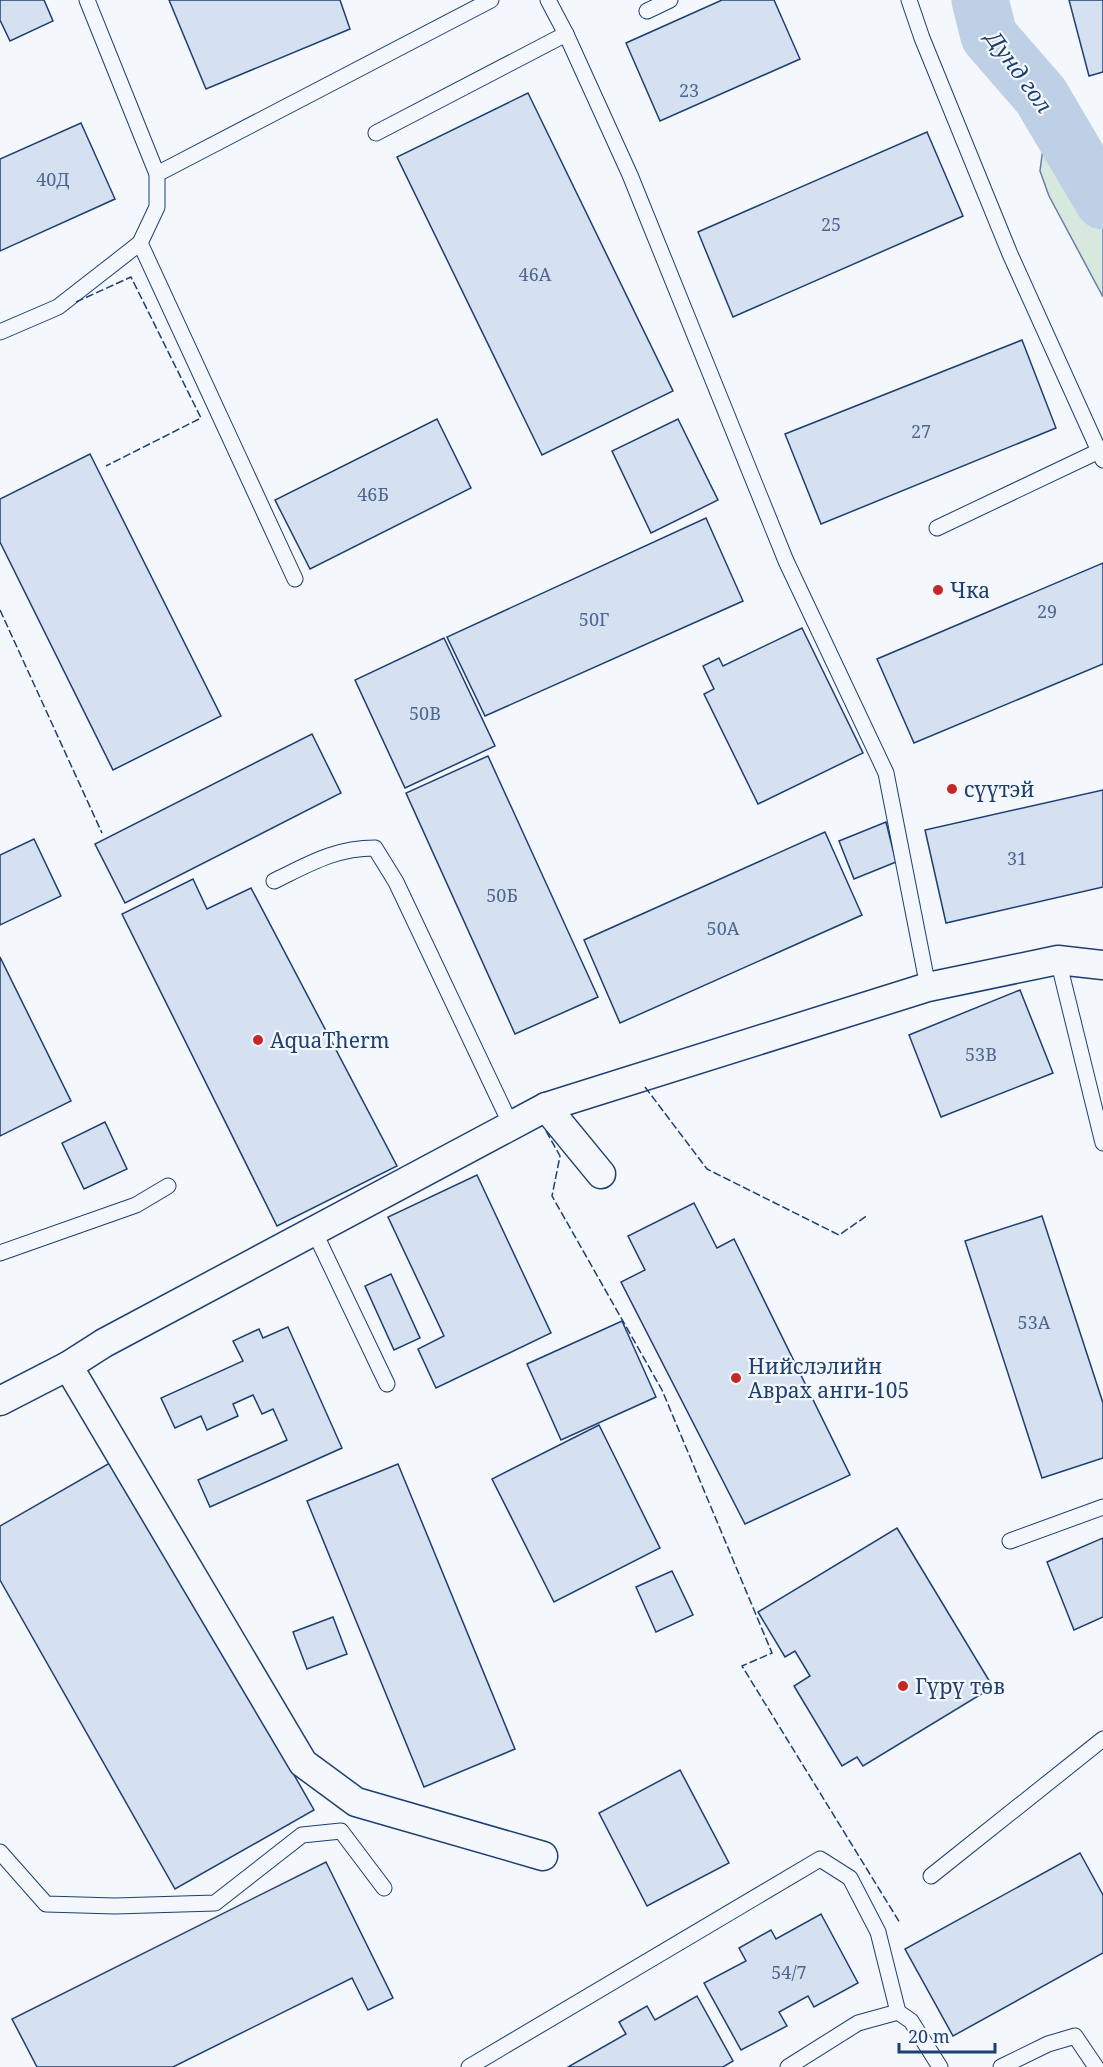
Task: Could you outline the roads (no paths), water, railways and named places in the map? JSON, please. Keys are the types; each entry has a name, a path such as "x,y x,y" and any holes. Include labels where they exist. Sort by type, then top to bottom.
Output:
{"street":[{"path":"0,1401 546,1107 928,987 1058,960 1103,965"},
{"path":"546,1107 601,1174"},
{"path":"68,1366 303,1763 356,1802 543,1856"}],"lane":[{"path":"0,332 58,307 140,243 157,207 157,174 87,0"},
{"path":"157,174 491,0"},
{"path":"548,0 566,34 630,175 786,561 886,772 928,987"},
{"path":"647,11 670,0"},
{"path":"909,0 922,38 1010,254 1101,455 937,528"},
{"path":"376,133 566,34"},
{"path":"140,243 295,579"},
{"path":"274,881 324,856 356,848 375,848 396,882 511,1125"},
{"path":"1058,960 1103,1143"},
{"path":"0,1253 136,1205 168,1186"},
{"path":"314,1231 387,1384"},
{"path":"1010,1541 1103,1507"},
{"path":"931,1876 1103,1739"},
{"path":"0,1852 46,1904 115,1906 215,1903 303,1834 341,1831 384,1888"},
{"path":"469,2067 820,1859 850,1878 878,1932 898,2012 911,2021 940,2067"},
{"path":"788,2067 858,2023 898,2012"},
{"path":"1001,2067 1048,2044 1075,2036 1095,2067"}],"waterway":[{"name":"Дунд гол","path":"980,0 989,36 1041,96 1103,201"}],"place":[{"name":"Чка","path":"938,590"},
{"name":"сүүтэй","path":"952,789"},
{"name":"AquaTherm","path":"258,1040"},
{"name":"Нийслэлийн Аврах анги-105","path":"736,1378"},
{"name":"Гүрү төв","path":"903,1686"}]}
